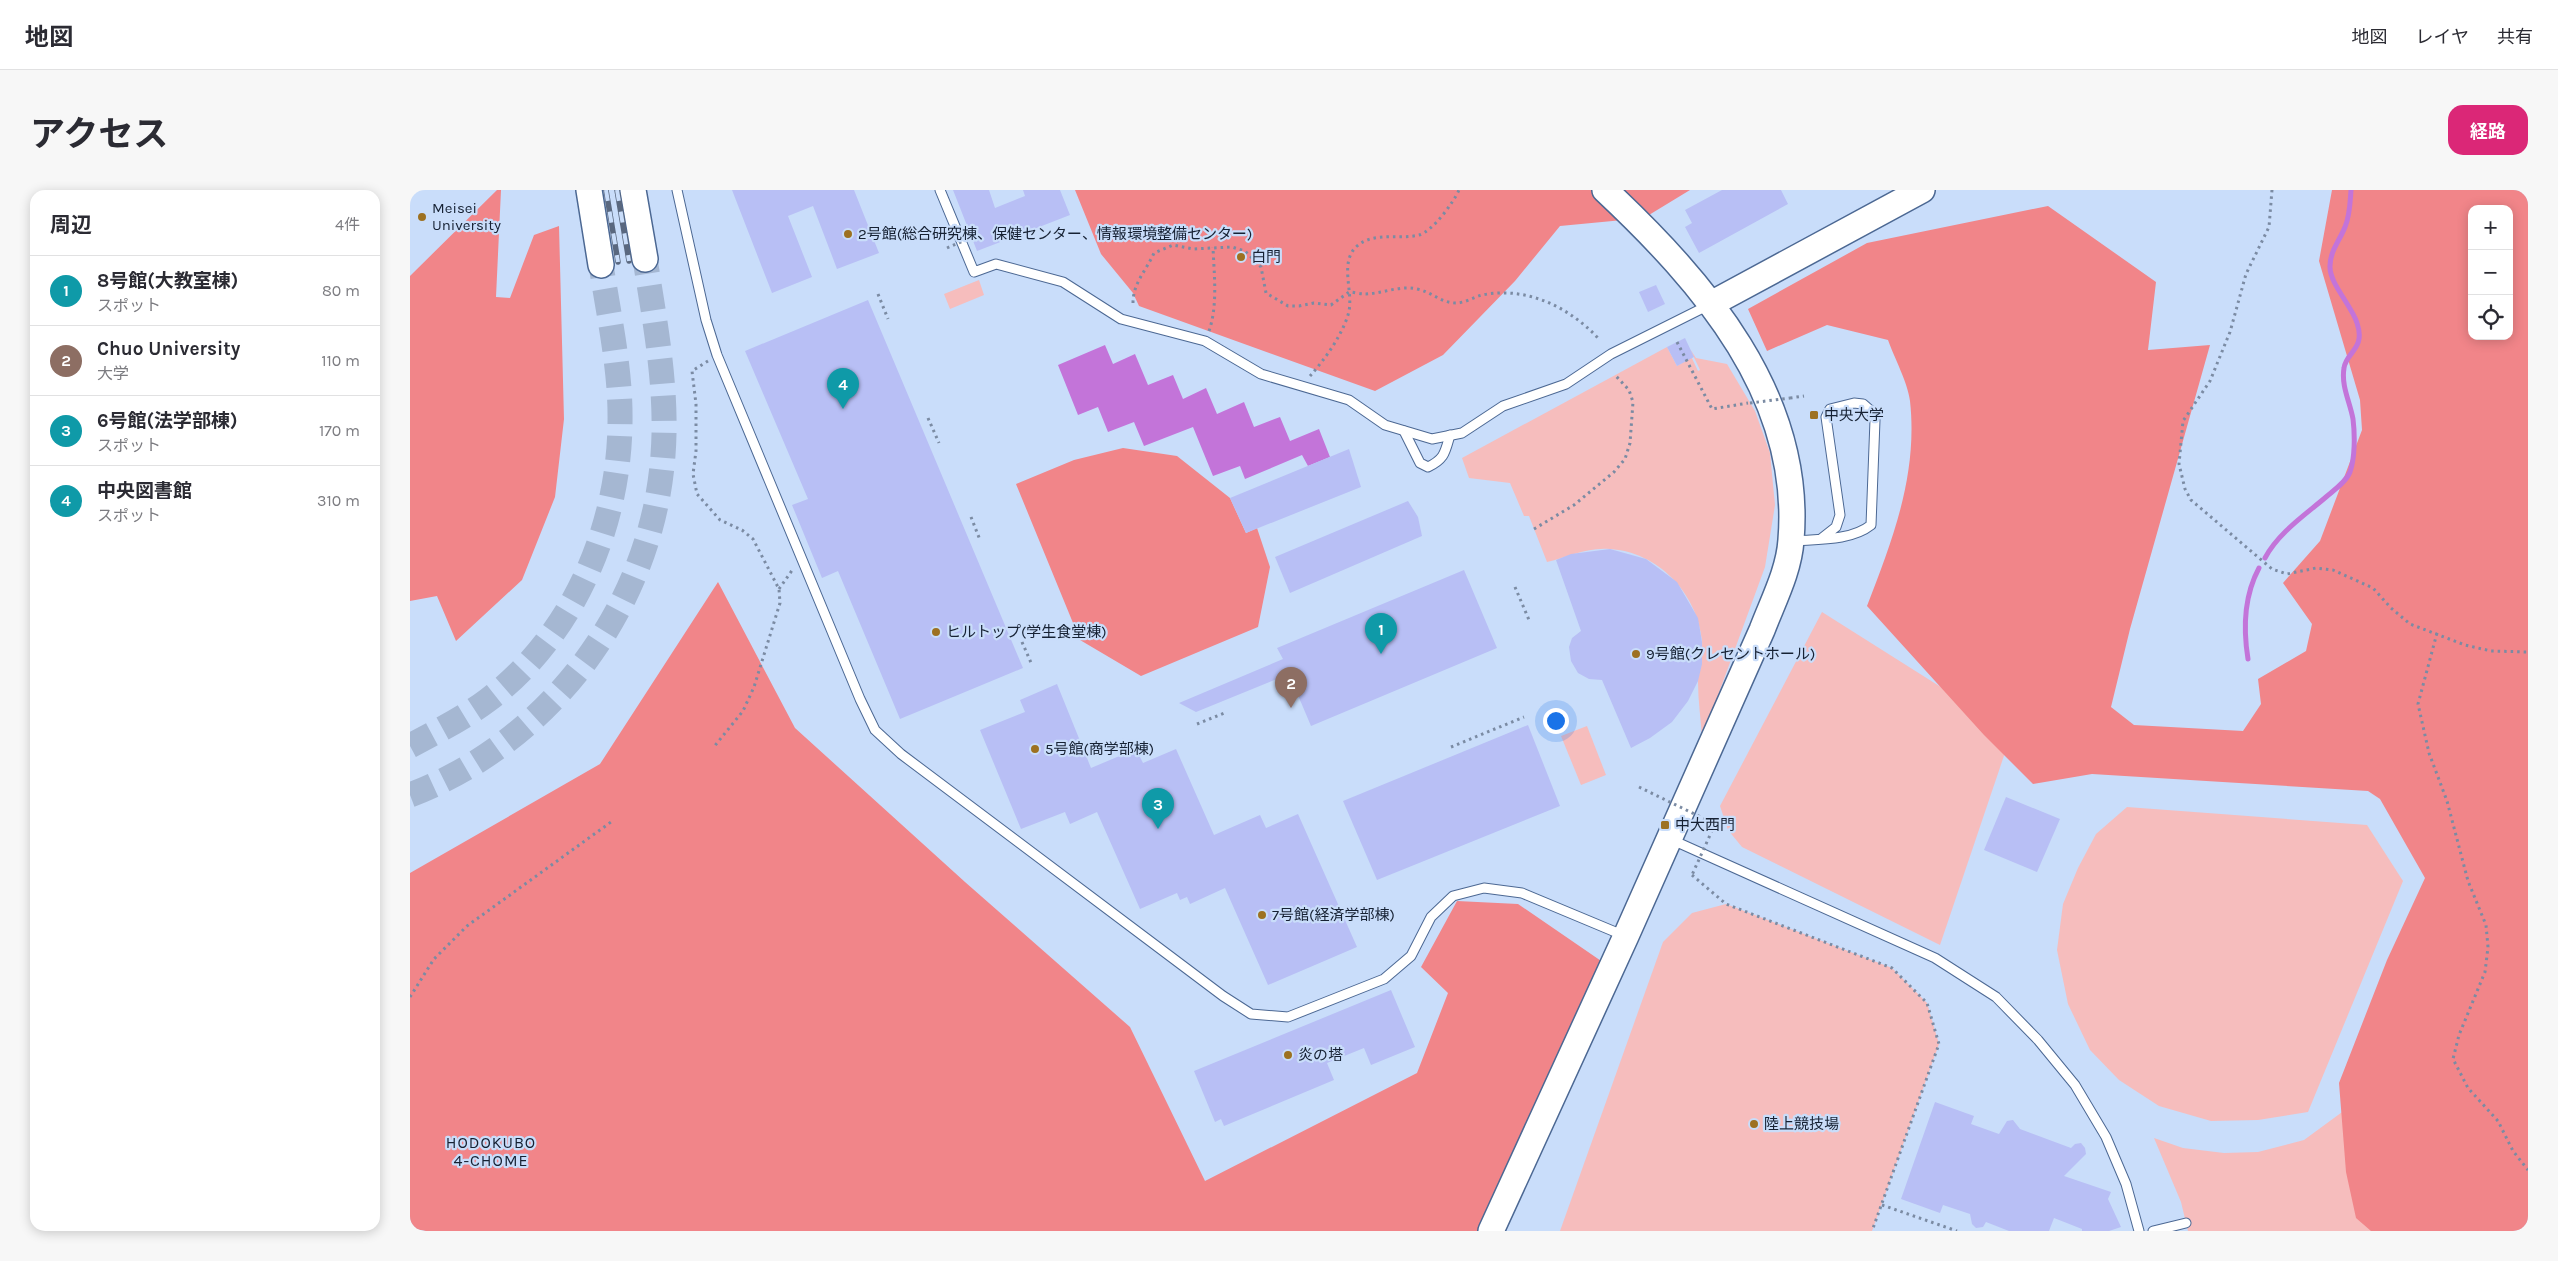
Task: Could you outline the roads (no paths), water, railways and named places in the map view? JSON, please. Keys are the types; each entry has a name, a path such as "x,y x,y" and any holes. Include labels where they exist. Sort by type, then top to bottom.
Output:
{"street":[{"path":"589,190 601,265"},
{"path":"633,190 645,259"},
{"path":"1491,1231 1670,839 1762,630 1781,581 1791,541 1790,480 1785,449 1779,427 1766,397 1711,304 1660,242 1606,190"},
{"path":"1711,304 1922,190"}],"lane":[{"path":"677,190 706,320 717,355 800,559 875,730 901,754 1223,996 1251,1014 1288,1017 1384,979 1411,956 1431,917 1453,896 1484,888 1522,894 1626,936"},
{"path":"940,190 974,272 996,264 1063,282 1121,319 1205,341 1261,374 1350,400 1385,425 1432,439 1462,433 1503,406 1566,384 1611,354 1711,304"},
{"path":"1791,541 1822,538 1861,534 1871,525 1876,429 1871,411 1863,404 1854,403 1830,409 1826,417 1840,515 1836,527 1822,538"},
{"path":"1404,430 1420,463 1428,466 1439,462 1445,453 1450,435"},
{"path":"1670,839 1935,958 1996,997 2038,1040 2075,1085 2102,1130 2126,1184 2139,1231"},
{"path":"2153,1231 2186,1223"}],"waterway":[{"path":"2265,558 2284,532 2343,482 2352,466 2354,425 2343,375 2346,363 2359,339 2359,332 2354,316 2333,280 2330,266 2333,250 2348,218 2351,190"},
{"path":"2248,659 2245,624 2246,612 2250,590 2259,568"}],"tunnel":[{"path":"410,795 461,771 507,740 549,704 585,661 615,615 639,564 655,511 663,455 664,430 660,356 645,259"},
{"path":"410,746 479,707 518,674 544,644 567,612 586,577 611,501 618,462 620,423 617,363 601,265"}],"railway":[{"path":"606,190 618,262"},
{"path":"617,190 629,261"}],"place":[{"name":"Meisei University","path":"422,217"},
{"name":"2号館(総合研究棟、保健センター、情報環境整備センター)","path":"848,234"},
{"name":"白門","path":"1241,257"},
{"name":"中央図書館","path":"843,409"},
{"name":"中央大学","path":"1814,415"},
{"name":"ヒルトップ(学生食堂棟)","path":"936,632"},
{"name":"8号館(大教室棟)","path":"1381,654"},
{"name":"9号館(クレセントホール)","path":"1636,654"},
{"name":"Chuo University","path":"1291,708"},
{"name":"5号館(商学部棟)","path":"1035,749"},
{"name":"中大西門","path":"1665,825"},
{"name":"6号館(法学部棟)","path":"1158,829"},
{"name":"7号館(経済学部棟)","path":"1262,915"},
{"name":"炎の塔","path":"1288,1055"},
{"name":"陸上競技場","path":"1754,1124"}],"district":[{"name":"HODOKUBO 4-CHOME","path":"491,1151"}]}
